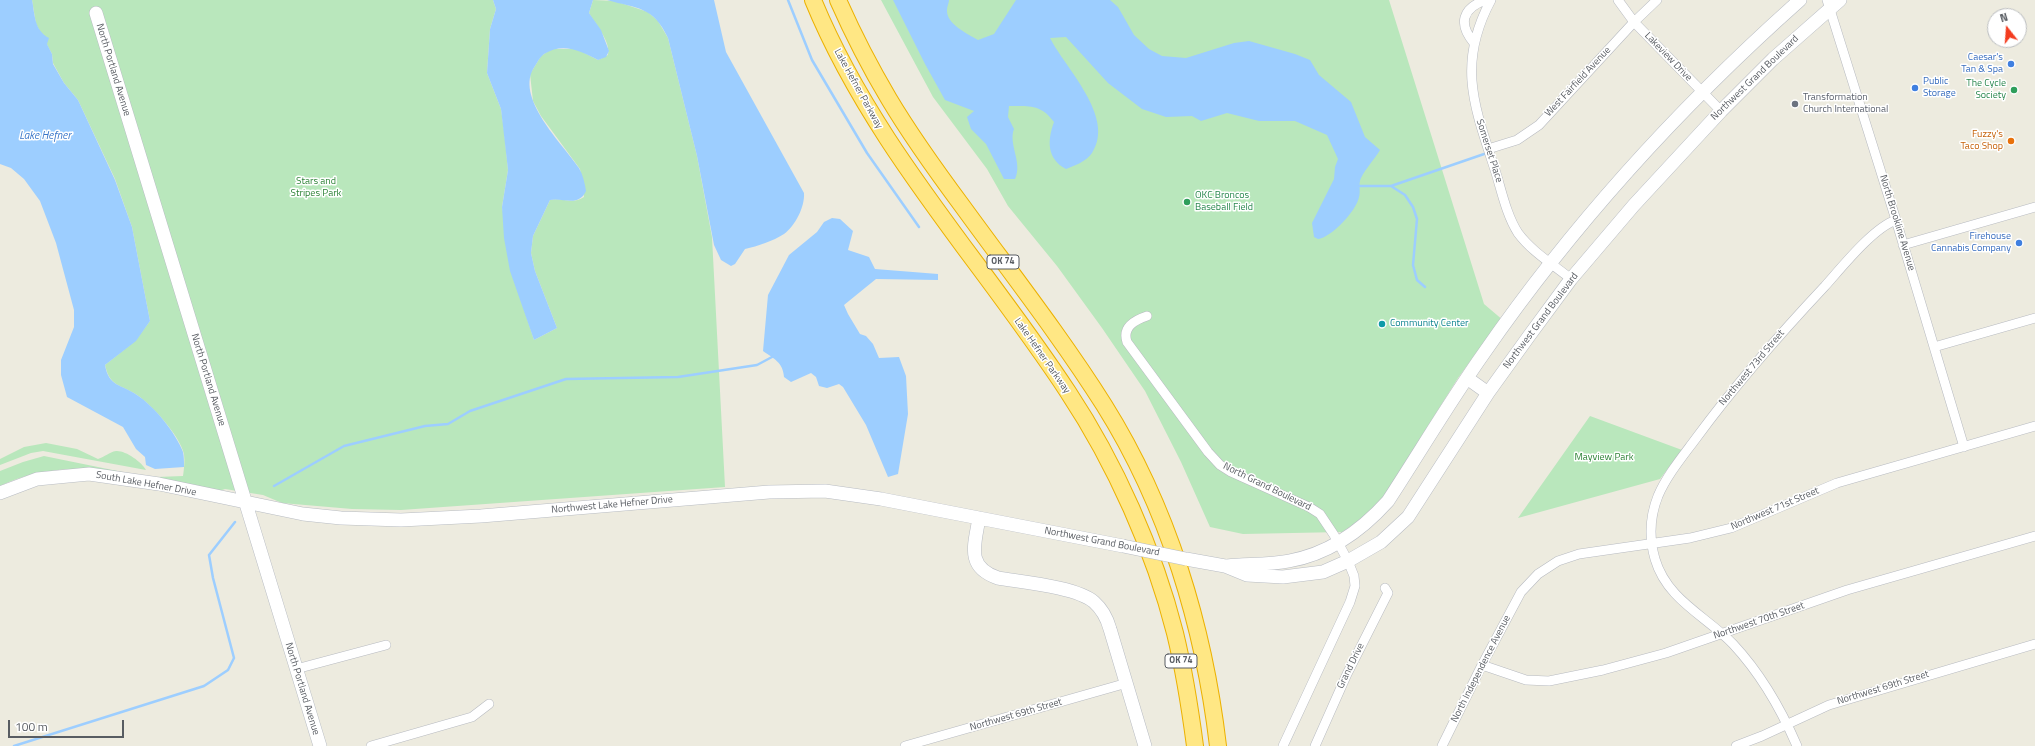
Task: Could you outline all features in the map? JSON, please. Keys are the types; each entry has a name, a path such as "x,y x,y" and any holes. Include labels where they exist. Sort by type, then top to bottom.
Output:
{"highway":[{"name":"Lake Hefner Parkway","path":"813,0 849,76 882,132 913,178 1069,392 1111,465 1135,519 1158,579 1174,632 1187,689 1195,746"},
{"name":"OK 74","path":"838,0 870,65 912,135 1069,352 1105,407 1132,455 1159,513 1196,622 1210,687 1218,746"}],"street":[{"path":"1474,43 1465,30 1465,18 1472,7 1486,0"},
{"name":"Somerset Place","path":"1491,0 1480,22 1474,43 1471,65 1472,91 1476,111 1508,210 1518,233 1534,250 1571,279"},
{"name":"Lakeview Drive","path":"1618,0 1634,22 1721,111"},
{"name":"West Fairfield Avenue","path":"1488,149 1517,140 1538,125 1634,22 1657,0"},
{"name":"Northwest Grand Boulevard","path":"1221,565 1289,561 1310,556 1338,543 1375,516 1388,501 1467,378 1551,263 1622,178 1702,92 1800,0"},
{"name":"Northwest Grand Boulevard","path":"979,518 1221,565 1247,575 1283,577 1323,572 1348,561 1381,542 1408,517 1488,393 1571,279 1644,193 1721,111 1832,3"},
{"name":"North Brookline Avenue","path":"1832,3 1964,447"},
{"name":"North Portland Avenue","path":"96,13 320,746"},
{"path":"1903,245 2035,207"},
{"name":"Northwest 73rd Street","path":"1798,746 1770,691 1749,662 1722,634 1679,599 1671,590 1658,568 1652,544 1651,518 1659,495 1669,476 1713,415 1778,336 1843,266 1880,229 1896,220"},
{"name":"North Grand Boulevard","path":"1147,316 1135,321 1128,327 1126,334 1127,342 1214,459 1231,472 1309,507 1320,514 1348,561 1354,580 1354,591 1283,746"},
{"path":"1934,347 2035,318"},
{"path":"1467,378 1488,393"},
{"name":"Northwest 71st Street","path":"1521,592 1547,567 1569,556 1690,538 1731,528 1837,484 2035,426"},
{"name":"South Lake Hefner Drive","path":"0,493 37,479 89,474 159,484 245,502"},
{"name":"Northwest Lake Hefner Drive","path":"245,502 303,514 341,518 401,520 481,516 769,492 811,491 863,495 979,518"},
{"path":"979,518 974,552 981,569 998,578 1077,593 1094,602 1107,620 1145,746"},
{"name":"Northwest 70th Street","path":"1482,665 1526,680 1549,681 1666,653 1847,590 2035,536"},
{"name":"Grand Drive","path":"1315,746 1347,674 1388,593 1385,588"},
{"name":"North Independence Avenue","path":"1442,746 1482,665 1521,592"},
{"name":"Northwest 69th Street","path":"1736,746 1829,705 2035,644"},
{"path":"296,669 386,645"},
{"name":"Northwest 69th Street","path":"904,746 1127,683"},
{"path":"371,746 472,717 489,704"}],"green space":[{"name":"Stars and Stripes Park","path":"32,0 493,0 496,9 490,29 487,73 501,109 504,130 508,170 502,207 522,303 534,340 557,328 535,271 531,253 533,236 550,200 559,199 571,201 584,197 580,169 541,116 533,101 530,74 541,56 551,49 577,49 598,60 608,55 605,38 589,13 593,0 615,1 648,12 658,21 668,38 697,156 712,237 725,487 401,510 352,509 282,503 263,495 225,489 219,491 69,469 34,474 0,486 0,471 44,456 142,476 157,477 183,476 184,465 184,454 181,447 165,422 137,395 116,384 107,372 105,365 135,341 150,321 132,227 115,179 78,100 64,83 53,63 52,54 36,24"},
{"path":"881,0 1389,0 1484,304 1504,321 1479,349 1458,378 1384,496 1362,519 1342,532 1243,534 1210,527 1181,462 1145,391 1057,266 1008,206 987,169 933,97"},
{"name":"Mayview Park","path":"1590,416 1682,450 1660,479 1518,518"},
{"path":"46,443 77,449 98,459 116,451 124,452 133,457 146,470 43,451 31,453 0,465 0,459 24,447"}],"water":[{"name":"Lake Hefner","path":"0,0 32,0 36,22 40,31 49,38 47,44 52,54 53,64 64,83 78,100 115,180 132,227 150,321 136,341 105,365 109,377 116,384 131,391 144,400 164,420 183,452 184,467 155,469 146,465 145,457 136,449 123,427 67,397 61,375 61,360 74,327 74,310 56,243 40,201 24,179 11,168 0,164"},
{"path":"493,0 593,0 589,13 601,30 609,51 606,57 598,60 572,49 565,48 551,50 540,58 530,78 530,92 535,106 552,133 579,168 584,180 586,191 583,196 575,201 550,200 533,236 531,253 535,271 557,328 534,340 510,271 504,238 502,207 508,170 501,109 487,73 490,29 496,9"},
{"path":"607,0 714,0 726,52 804,193 801,210 788,231 770,241 745,249 735,264 731,266 721,260 714,245 697,156 668,38 656,20 644,10"},
{"path":"893,0 949,0 947,10 950,20 958,28 978,40 994,34 1016,0 1110,0 1118,7 1134,35 1149,49 1162,56 1186,58 1234,43 1249,41 1295,54 1310,60 1319,75 1351,102 1365,137 1380,150 1361,178 1359,197 1354,209 1349,216 1330,234 1318,239 1314,237 1312,223 1334,179 1335,167 1338,159 1327,135 1295,121 1259,121 1227,113 1201,121 1192,116 1166,117 1142,109 1108,83 1066,37 1050,38 1086,93 1098,124 1098,139 1090,156 1080,163 1066,169 1055,160 1050,149 1050,136 1054,122 1049,116 1034,107 1009,106 1008,117 1014,129 1013,141 1017,160 1017,173 1015,179 1004,179 986,144 971,129 967,117 974,111 945,100"},
{"path":"832,218 840,219 853,231 848,250 869,257 875,269 938,274 938,280 876,279 844,305 860,334 866,336 873,344 879,358 899,357 906,376 908,414 898,474 888,477 866,425 843,387 839,384 827,388 819,386 816,377 811,373 791,382 784,377 780,364 763,351 768,295 789,255 817,232 824,222"}],"waterway":[{"path":"788,0 812,60 867,153 919,227"},
{"path":"1391,186 1487,153"},
{"path":"1360,186 1391,186 1405,195 1413,207 1417,219 1413,265 1417,280 1425,287"},
{"path":"274,486 344,446 425,426 448,424 470,411 566,379 678,377 757,365 772,357"},
{"path":"14,746 204,686 228,670 234,658 213,578 209,555 235,522"}],"place":[{"name":"Caesar's Tan & Spa","path":"2011,64"},
{"name":"Public Storage","path":"1915,88"},
{"name":"The Cycle Society","path":"2014,90"},
{"name":"Transformation Church International","path":"1795,104"},
{"name":"Fuzzy's Taco Shop","path":"2011,141"},
{"name":"OKC Broncos Baseball Field","path":"1187,202"},
{"name":"Firehouse Cannabis Company","path":"2019,243"},
{"name":"Community Center","path":"1382,324"}]}
